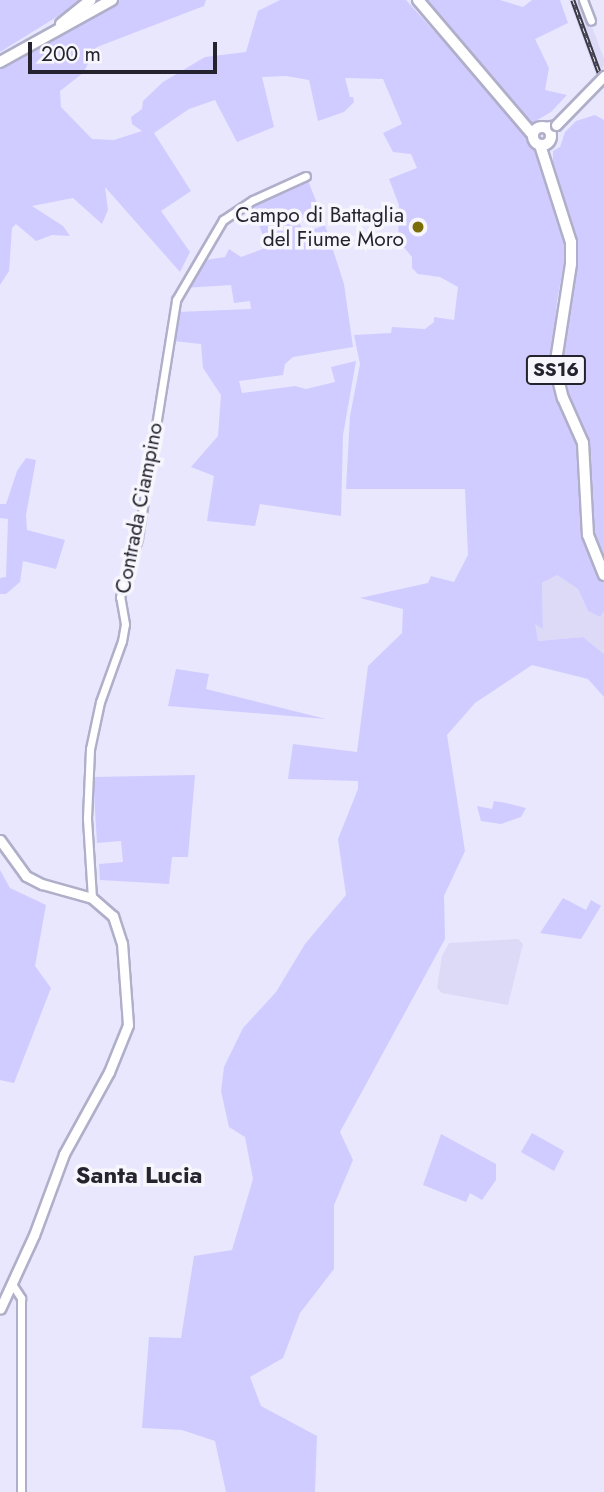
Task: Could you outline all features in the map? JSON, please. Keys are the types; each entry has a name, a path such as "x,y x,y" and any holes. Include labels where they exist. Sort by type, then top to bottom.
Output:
{"main road":[{"path":"32,45 91,0"},
{"path":"0,62 111,0"},
{"name":"SS16","path":"418,0 524,126 544,135 546,161 566,219 572,253 555,367 563,398 583,443 588,535 604,575"}],"street":[{"path":"583,0 591,21"},
{"path":"544,135 604,76"},
{"name":"Contrada Ciampino","path":"92,898 88,818 90,749 100,702 122,641 125,624 120,597 138,538 176,300 223,220 253,200 306,176"},
{"path":"0,840 26,876 42,884 92,898 113,916 121,934 128,1025 108,1072 64,1154 0,1309"},
{"path":"12,1284 21,1298 22,1492"}],"shaded area":[{"path":"0,0 84,0 0,52"},
{"path":"120,0 206,0 204,6 97,47 83,73 60,91 61,107 92,139 114,140 142,131 132,124 131,117 142,109 143,101 163,82 205,57 246,52 258,11 280,0 406,0 539,147 562,218 567,249 557,301 551,365 573,423 577,415 563,383 560,359 577,246 553,169 553,151 560,147 565,132 576,121 595,115 604,120 604,611 600,617 588,611 578,589 557,575 542,583 543,629 535,624 538,641 583,637 604,654 604,697 588,679 532,665 475,703 447,735 465,851 444,896 445,939 340,1132 353,1160 334,1205 334,1269 300,1313 283,1358 250,1377 261,1406 317,1436 315,1492 226,1492 215,1441 182,1430 142,1428 149,1337 181,1338 194,1256 232,1250 253,1179 245,1137 229,1127 221,1091 224,1067 243,1028 276,992 305,944 346,895 338,839 358,789 358,781 288,779 293,744 357,752 368,666 402,633 403,609 360,598 428,583 431,576 454,582 468,555 465,489 346,489 350,416 360,364 354,335 391,333 392,327 425,329 434,322 434,317 454,320 458,287 440,277 418,274 412,268 412,257 398,240 399,205 389,179 417,168 411,154 393,152 383,133 402,124 383,79 345,78 354,102 344,112 318,121 309,80 286,76 262,77 274,127 237,142 215,100 189,109 154,133 191,191 161,211 190,252 180,272 105,187 108,210 102,224 73,198 32,206 63,226 70,236 52,235 36,241 16,224 12,228 9,271 0,285 0,66"},
{"path":"421,0 500,0 523,7 532,0 560,0 568,23 535,39 549,68 545,90 567,95 551,112 527,123"},
{"path":"569,0 582,0 604,59 604,66 596,75"},
{"path":"307,178 320,211 298,220 304,233 325,225 344,284 353,347 293,357 285,364 283,375 239,381 242,393 295,386 306,389 335,382 331,367 356,361 343,435 341,516 260,504 255,526 207,521 214,476 191,467 218,436 221,395 203,368 201,344 173,341 176,312 251,309 250,301 234,303 231,285 184,288 199,261 225,257 229,249 241,257 268,247 250,204"},
{"path":"26,458 36,460 26,515 27,530 65,540 56,569 23,561 20,582 6,594 0,594 0,578 6,577 8,519 0,518 0,504 6,504 17,471"},
{"path":"557,575 578,589 588,611 600,617 604,611 604,654 583,637 538,641 534,623 543,628 542,583"},
{"path":"176,669 209,674 206,689 326,719 168,706"},
{"path":"195,775 188,857 172,857 169,884 100,880 99,864 123,862 121,841 97,843 93,777"},
{"path":"494,801 526,808 521,817 501,824 481,821 477,806 492,809"},
{"path":"0,870 10,888 46,905 35,966 51,988 14,1083 0,1080"},
{"path":"563,898 586,910 591,900 601,906 581,939 540,933"},
{"path":"518,939 523,944 508,1005 442,993 437,988 442,956 449,943"},
{"path":"532,1133 564,1151 554,1171 521,1152"},
{"path":"441,1134 496,1164 496,1180 482,1200 470,1193 466,1202 423,1185"}],"railway":[{"path":"573,0 604,85"}],"place":[{"name":"Campo di Battaglia del Fiume Moro","path":"418,227"}],"district":[{"name":"Santa Lucia","path":"139,1175"}]}
